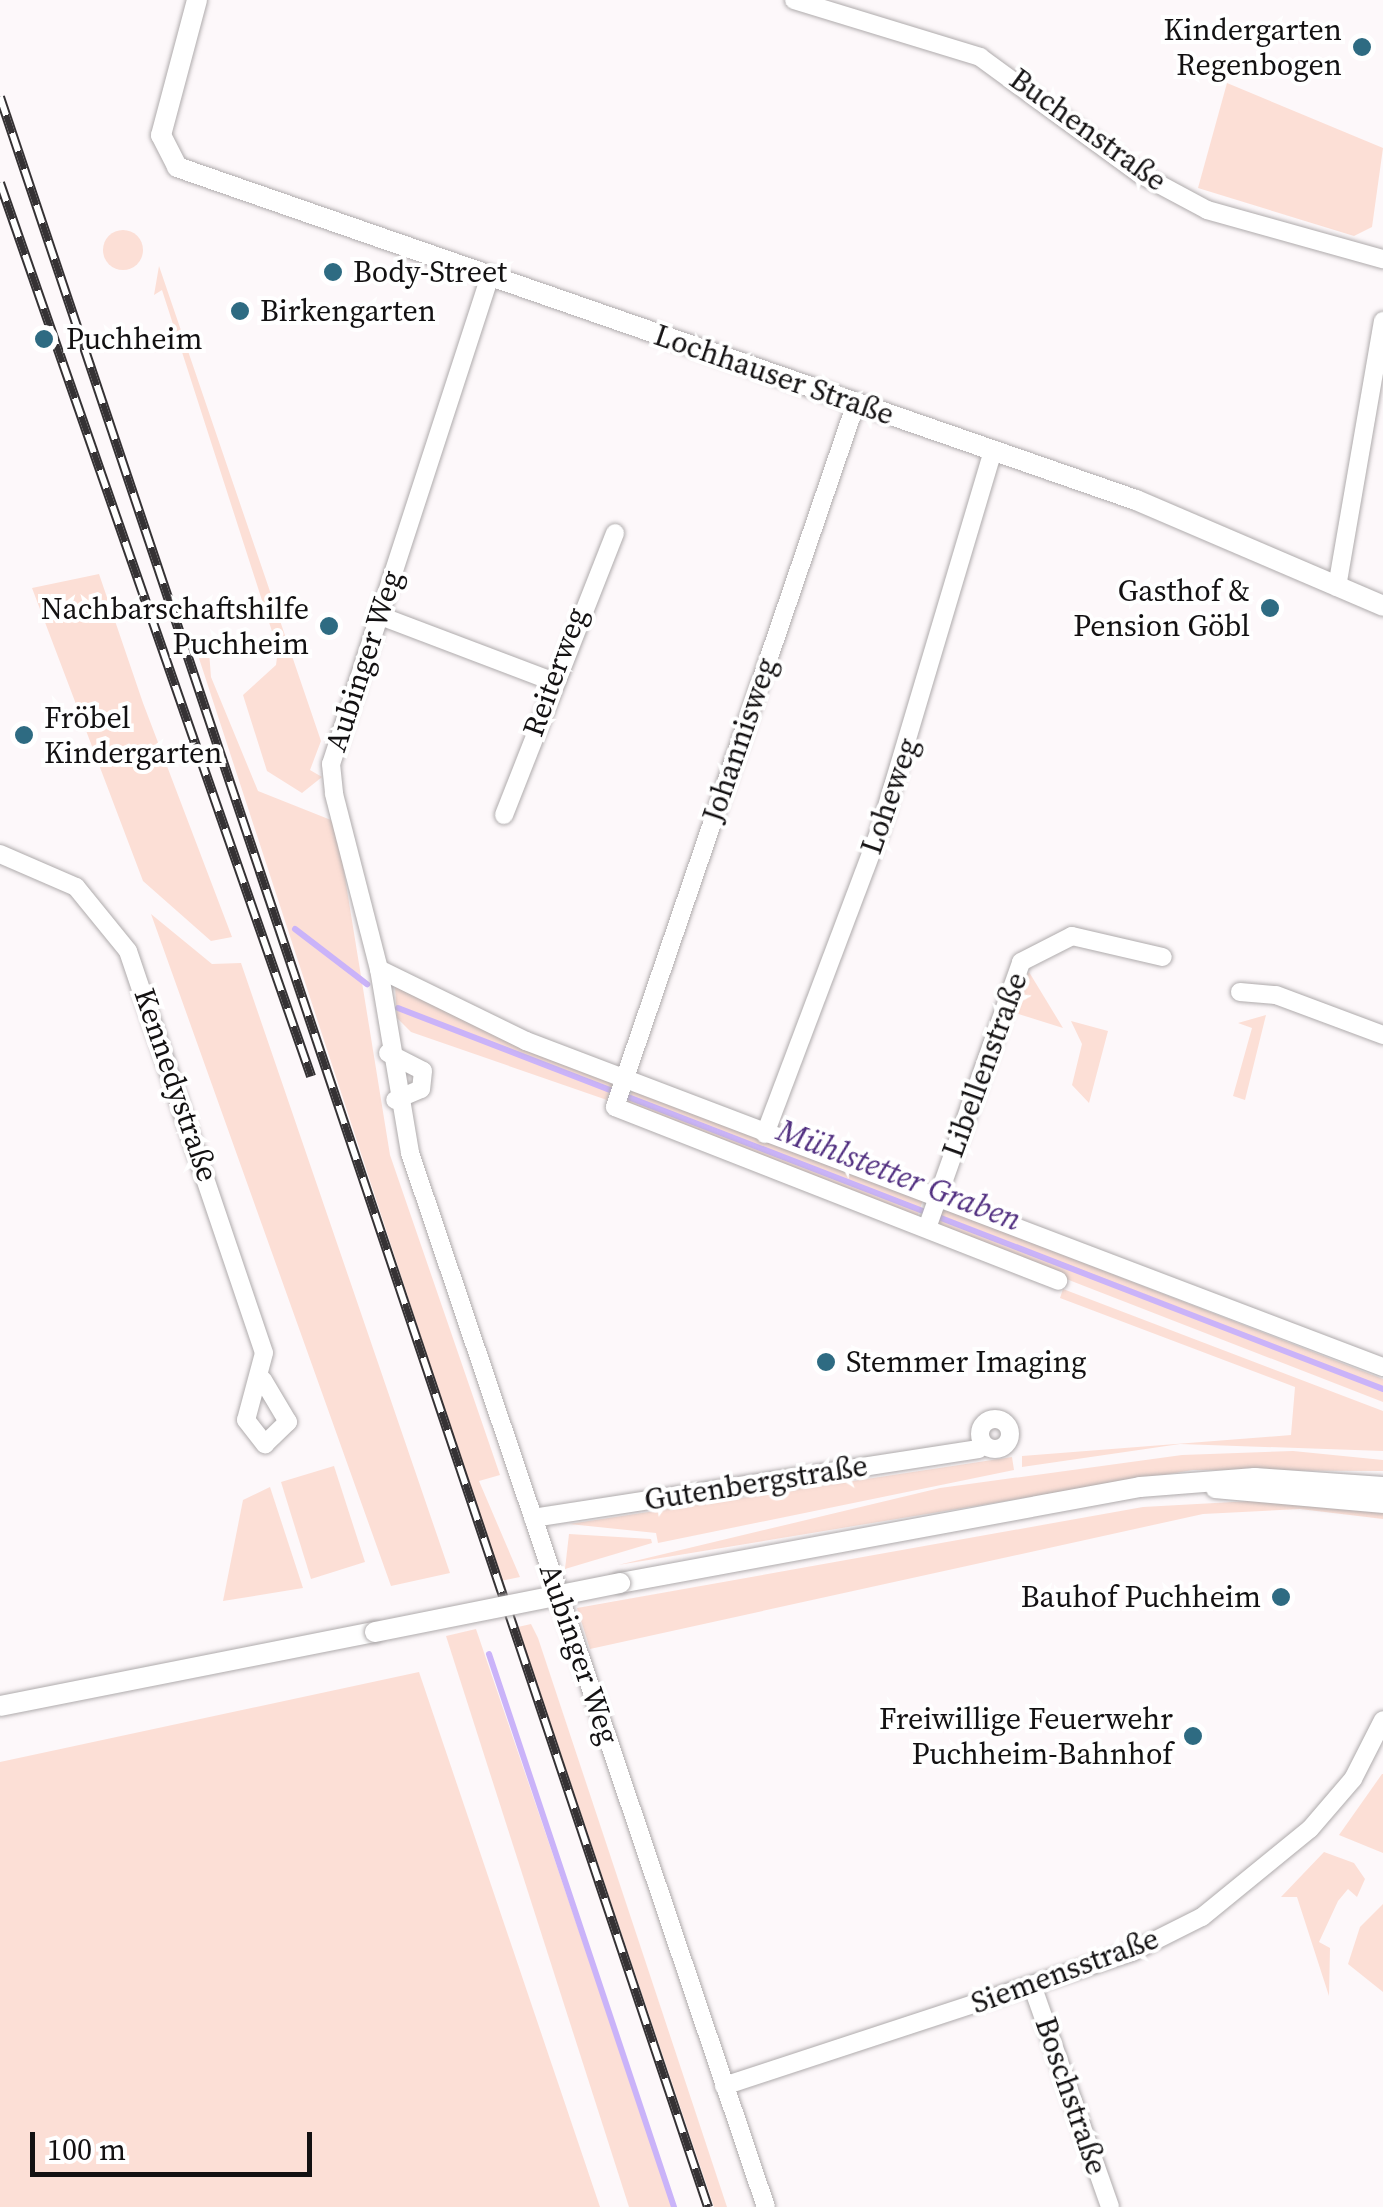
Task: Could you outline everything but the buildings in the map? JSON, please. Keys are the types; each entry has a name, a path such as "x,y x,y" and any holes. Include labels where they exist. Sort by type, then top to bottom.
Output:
{"street":[{"name":"Lochhauser Straße","path":"197,0 168,93 166,151 202,179 1205,526 1383,606"},
{"name":"Buchenstraße","path":"794,0 993,64 1140,174 1207,210 1383,259"},
{"name":"Aubinger Weg","path":"489,278 331,764 381,978 395,1100 766,2207"},
{"path":"1337,588 1383,321"},
{"name":"Johannisweg","path":"621,1090 856,403"},
{"name":"Loheweg","path":"765,1134 879,832 993,450"},
{"name":"Reiterweg","path":"504,815 552,681 614,533"},
{"path":"378,615 552,681"},
{"name":"Kennedystraße","path":"0,854 76,887 128,951 264,1353 263,1380"},
{"name":"Libellenstraße","path":"927,1227 1021,962 1072,936 1163,957"},
{"path":"381,978 927,1227 1058,1281"},
{"path":"1240,992 1276,995 1383,1035"},
{"path":"388,1053 423,1070 420,1089 395,1100"},
{"path":"621,1090 765,1134 936,1203 1383,1366"},
{"name":"Gutenbergstraße","path":"534,1518 979,1449"},
{"path":"0,1706 1140,1487 1256,1478 1383,1486"},
{"path":"1140,1487 1383,1504"},
{"name":"Siemensstraße","path":"724,2086 1132,1952 1229,1900 1310,1829 1353,1779 1383,1720"},
{"name":"Boschstraße","path":"1032,1985 1110,2207"}],"shaded area":[{"path":"1227,83 1383,148 1372,227 1354,236 1198,188"},
{"path":"123,230 137,236 143,250 137,264 123,270 109,264 103,250 109,236"},
{"path":"159,266 321,741 310,770 322,777 302,793 267,771 243,695 276,665 278,650 162,290 154,295"},
{"path":"99,574 143,703 232,937 211,941 143,881 32,588"},
{"path":"208,639 211,677 258,791 336,822 390,1155 500,1475 479,1481 520,1577 501,1581 194,643"},
{"path":"151,914 212,964 241,963 450,1573 391,1586"},
{"path":"1029,972 1063,1028 1009,1011"},
{"path":"395,986 614,1081 607,1100 411,1032 397,1018"},
{"path":"1266,1015 1245,1100 1233,1096 1252,1028 1238,1023"},
{"path":"1071,1021 1108,1031 1089,1103 1072,1085 1082,1044"},
{"path":"633,1089 923,1200 916,1220 626,1107"},
{"path":"942,1208 1383,1379 1383,1402 935,1228"},
{"path":"1063,1289 1383,1411 1383,1451 1180,1444 1022,1467 1022,1456 1291,1435 1295,1387 1060,1298"},
{"path":"1293,1451 1383,1460 1383,1471 1193,1470 618,1565 940,1488 1182,1455"},
{"path":"1012,1457 1014,1470 658,1543 656,1533 569,1524"},
{"path":"334,1466 365,1562 311,1579 281,1482"},
{"path":"270,1487 303,1588 223,1601 243,1500"},
{"path":"1269,1500 1383,1510 1383,1519 1300,1509 1203,1514 590,1649 577,1608 1143,1507"},
{"path":"569,1534 651,1539 652,1543 565,1569"},
{"path":"531,1624 727,2207 714,2207 518,1627"},
{"path":"476,1629 673,2207 629,2207 446,1636"},
{"path":"419,1672 600,2207 0,2207 0,1762"},
{"path":"1383,1774 1383,1853 1339,1835"},
{"path":"1324,1852 1354,1863 1365,1879 1357,1897 1348,1889 1338,1901 1319,1942 1330,1948 1329,1996 1297,1897 1281,1897"},
{"path":"1383,1904 1383,1992 1348,1964 1360,1927"}],"waterway":[{"name":"Mühlstetter Graben","path":"295,929 367,984"},
{"name":"Mühlstetter Graben","path":"398,1008 1383,1389"},
{"path":"489,1654 674,2207"}],"railway":[{"path":"0,97 708,2207"},
{"path":"0,183 311,1076"}],"place":[{"name":"Kindergarten Regenbogen","path":"1362,47"},
{"name":"Body-Street","path":"333,272"},
{"name":"Birkengarten","path":"240,311"},
{"name":"Puchheim","path":"44,339"},
{"name":"Gasthof & Pension Göbl","path":"1270,608"},
{"name":"Nachbarschaftshilfe Puchheim","path":"329,626"},
{"name":"Fröbel Kindergarten","path":"24,735"},
{"name":"Stemmer Imaging","path":"826,1362"},
{"name":"Bauhof Puchheim","path":"1281,1597"},
{"name":"Freiwillige Feuerwehr Puchheim-Bahnhof","path":"1193,1736"}]}
